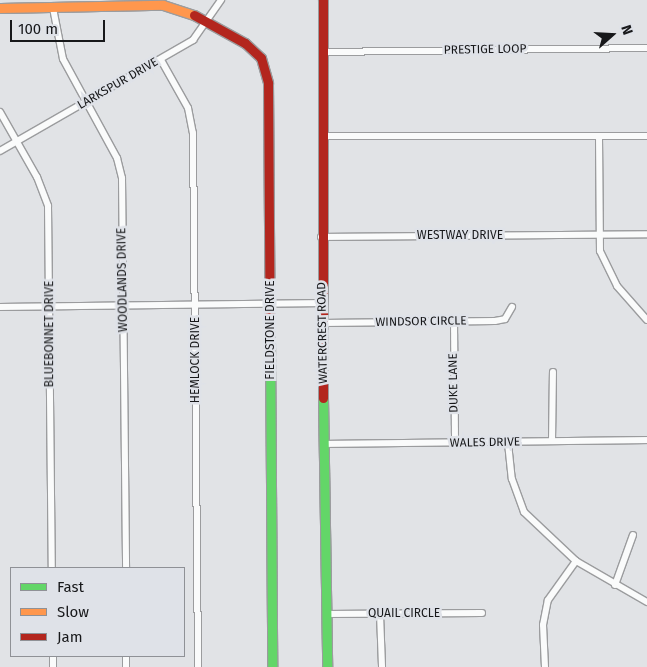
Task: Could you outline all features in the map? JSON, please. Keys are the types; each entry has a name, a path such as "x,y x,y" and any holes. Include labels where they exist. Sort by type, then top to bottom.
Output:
{"street":[{"name":"LARKSPUR DRIVE","path":"0,151 193,40 208,23 221,0"},
{"name":"WATERCREST ROAD","path":"323,0 324,136 321,237 327,667"},
{"name":"FIELDSTONE DRIVE","path":"0,8 163,5 189,12 257,53 267,75 271,304 272,667"},
{"name":"WOODLANDS DRIVE","path":"53,8 63,59 117,158 122,178 126,567"},
{"name":"PRESTIGE LOOP","path":"323,52 647,48"},
{"name":"HEMLOCK DRIVE","path":"161,60 188,108 193,133 198,667"},
{"name":"BLUEBONNET DRIVE","path":"0,112 37,178 48,206 52,567"},
{"path":"324,136 647,136"},
{"path":"599,137 598,235 600,251 609,274 647,320"},
{"name":"WESTWAY DRIVE","path":"321,237 647,234"},
{"path":"0,307 196,303 322,303"},
{"name":"WINDSOR CIRCLE","path":"323,323 454,322 504,319 512,307"},
{"name":"DUKE LANE","path":"454,322 455,443"},
{"path":"552,441 553,372"},
{"name":"WALES DRIVE","path":"324,444 647,440"},
{"path":"508,443 512,479 524,512 576,561 647,602"},
{"path":"615,585 633,535"},
{"path":"545,667 543,625 548,600 576,561"},
{"name":"QUAIL CIRCLE","path":"326,614 482,613"},
{"path":"380,614 382,667"}],"traffic: fast":[{"path":"270,341 272,667"},
{"path":"323,398 327,667"}],"traffic: slow":[{"path":"0,8 163,5 194,15"}],"traffic: jam":[{"path":"323,0 323,398"},
{"path":"194,15 245,43 261,58 268,83 270,341"}]}
